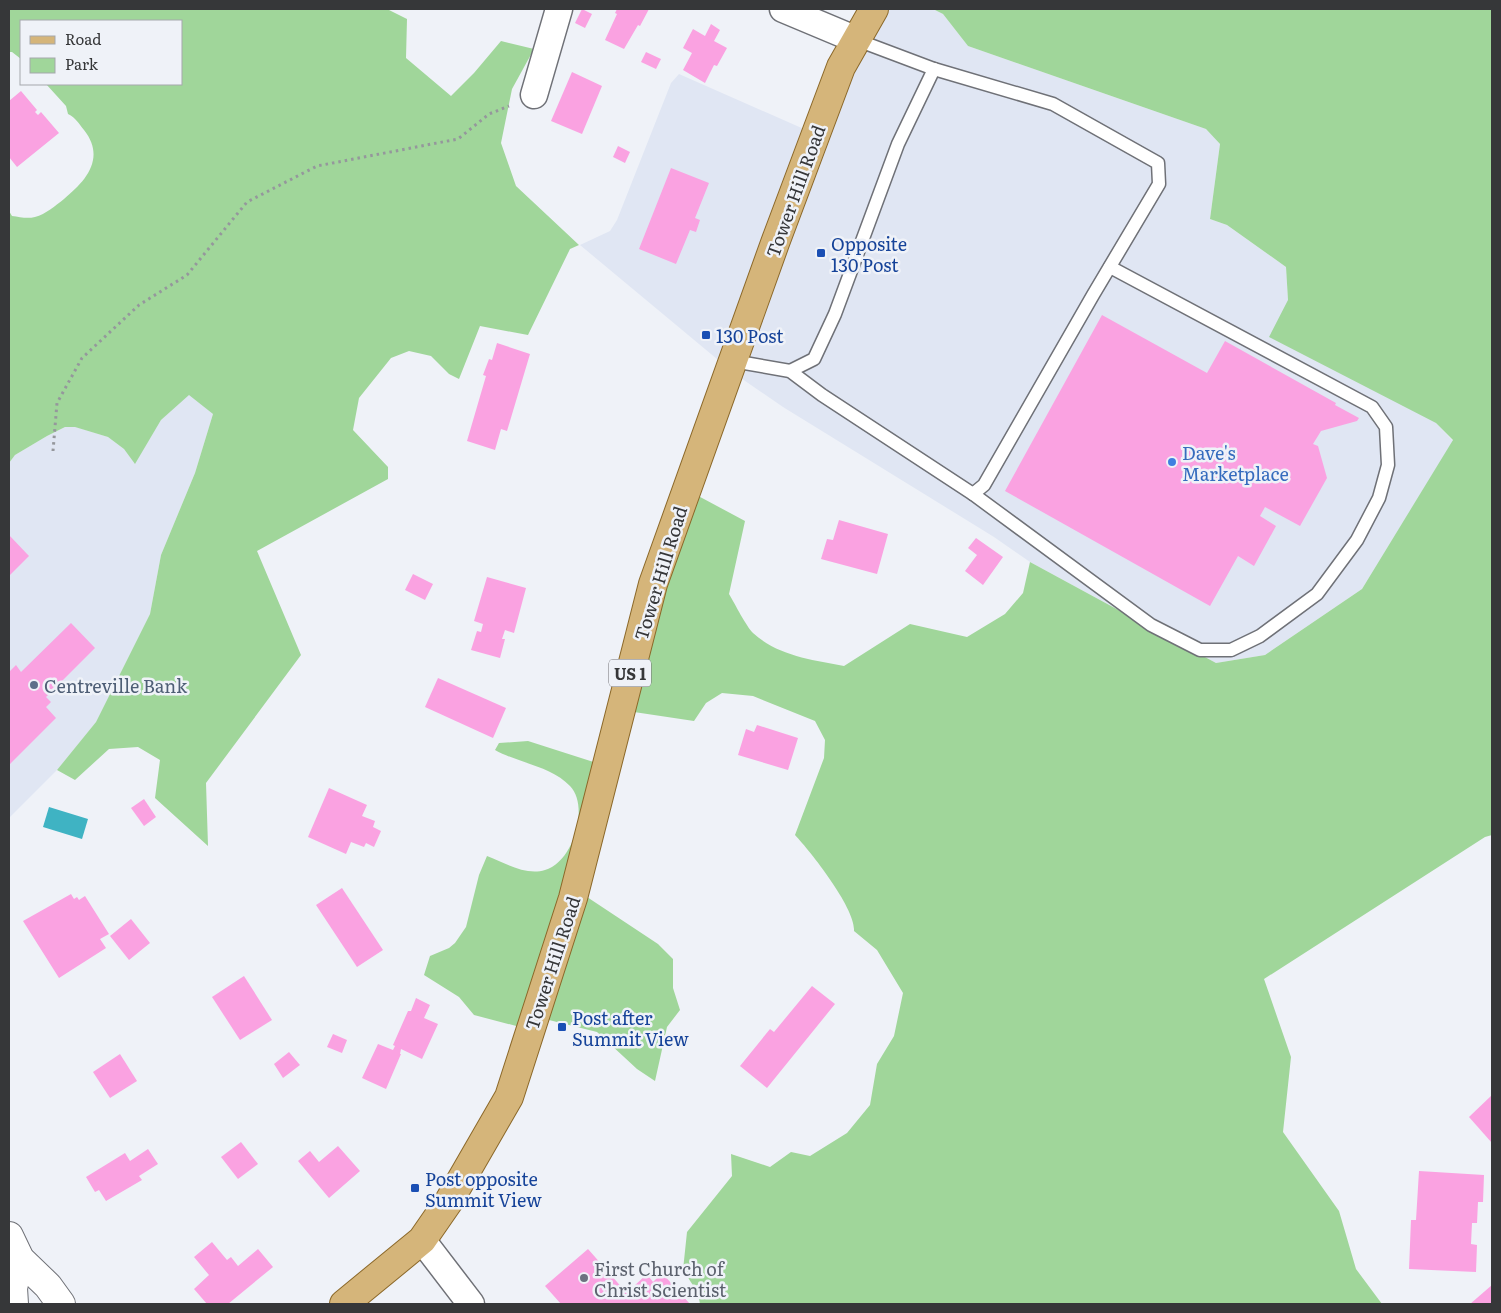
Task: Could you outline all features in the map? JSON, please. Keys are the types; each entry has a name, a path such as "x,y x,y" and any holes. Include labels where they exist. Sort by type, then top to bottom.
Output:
{"main road":[{"name":"Tower Hill Road","path":"344,1304 422,1240 449,1200 509,1097 573,898 653,584 775,243 841,67 874,9"},
{"path":"14,1304 15,1248"},
{"path":"15,1248 48,1286 60,1304"}],"street":[{"path":"534,96 559,9"},
{"path":"783,9 857,40"},
{"path":"422,1240 471,1304"}],"lane":[{"path":"857,40 934,69 1053,104 1158,163 1159,184 984,485 973,494"},
{"path":"790,371 814,359 835,314 898,144 934,69"},
{"path":"733,361 790,371 822,395 973,494 1151,625 1200,650 1231,650 1260,636 1317,594 1357,540 1378,498 1388,465 1386,426 1372,407 1110,267"}],"path":[{"path":"53,451 57,403 82,358 139,305 187,275 247,202 317,166 458,139 489,114 534,96"}],"shaded area":[{"path":"876,9 933,9 943,14 968,46 1206,129 1220,144 1210,219 1227,225 1286,267 1288,300 1436,423 1453,441 1362,589 1265,655 1216,663 1030,562 994,537 783,407 735,374 580,245 610,231 617,220 671,83 679,74 813,133"},
{"path":"189,394 213,414 195,473 161,555 150,614 96,722 57,770 9,818 9,463 15,455 47,436 65,427 76,427 108,437 124,449 135,463 161,420"}],"green space":[{"path":"9,9 387,9 407,19 406,58 451,96 474,73 501,41 534,49 512,89 501,143 516,186 579,245 570,249 528,335 480,326 459,379 449,374 431,356 409,351 391,358 359,398 353,430 388,467 388,479 257,551 301,655 206,783 208,846 155,798 160,760 138,747 109,749 75,780 57,770 96,722 150,614 161,555 195,473 213,414 189,395 161,420 135,464 124,449 108,437 75,427 65,427 47,436 15,455 9,463 9,211 12,216 26,218 39,216 47,212 80,185 86,177 93,159 90,140 84,130 68,114 66,106 47,85 182,85 182,20 20,20 20,58 9,52"},
{"path":"933,9 1492,9 1492,835 1485,837 1264,979 1291,1057 1283,1132 1339,1211 1356,1269 1382,1304 700,1304 698,1293 683,1270 687,1232 732,1176 731,1154 770,1167 791,1152 810,1156 847,1133 870,1105 877,1064 894,1036 903,993 877,950 854,931 853,921 840,895 821,867 795,835 824,758 825,740 815,721 753,696 722,693 706,703 694,721 634,712 689,491 745,521 729,594 753,633 773,647 796,656 844,666 910,624 967,637 1005,614 1023,593 1030,562 1216,663 1265,655 1362,589 1453,440 1436,423 1269,337 1288,300 1286,267 1227,225 1210,219 1220,144 1206,129 968,46 943,14"},
{"path":"528,741 606,766 584,895 658,944 673,959 673,988 680,1010 667,1027 655,1081 637,1069 597,1032 545,1019 520,1027 474,1015 459,997 424,975 430,956 449,948 455,943 466,927 479,875 487,856 523,870 545,870 555,865 564,856 576,833 578,807 576,795 570,786 544,769 495,750 499,743"}],"water":[{"path":"49,807 88,819 82,839 43,827"}],"building":[{"path":"582,9 592,14 585,28 575,23"},
{"path":"617,9 649,9 624,49 605,40 617,14 615,13"},
{"path":"711,24 720,30 714,41 727,48 717,66 714,65 705,83 683,70 692,53 683,48 693,29 705,36"},
{"path":"646,52 661,59 656,69 641,62"},
{"path":"572,72 602,86 582,134 551,121"},
{"path":"21,91 37,110 35,112 38,115 41,112 59,133 17,167 9,157 9,101"},
{"path":"618,146 630,152 625,163 613,157"},
{"path":"671,168 709,183 695,218 700,220 696,232 690,230 676,264 639,249"},
{"name":"Dave's Marketplace","path":"1102,315 1207,373 1225,341 1336,403 1335,405 1359,418 1357,421 1321,431 1313,444 1318,446 1327,478 1300,526 1265,507 1260,516 1276,526 1254,566 1238,556 1210,606 1005,491"},
{"path":"497,343 530,354 507,431 501,429 495,450 467,441 486,376 483,375 489,359 492,360"},
{"path":"839,520 888,534 877,574 821,559 827,539 833,540"},
{"path":"9,535 29,556 9,576"},
{"path":"976,538 1003,557 983,585 965,571 977,555 968,548"},
{"path":"413,574 433,584 425,600 405,590"},
{"path":"487,577 526,588 514,633 505,630 502,639 505,639 500,658 471,650 477,631 481,632 483,624 474,621"},
{"name":"Centreville Bank","path":"71,623 95,648 46,697 51,702 46,707 56,718 9,765 9,672 16,665 21,672"},
{"path":"438,678 506,708 493,738 425,707"},
{"path":"757,725 798,738 788,770 738,755 746,729 754,732"},
{"path":"329,788 367,805 362,816 375,821 373,827 381,831 374,847 366,843 364,847 351,842 346,854 308,837"},
{"path":"144,799 156,817 144,826 131,808"},
{"path":"342,888 383,950 357,967 316,905"},
{"path":"71,894 74,899 77,897 79,900 85,896 109,934 100,939 106,948 59,978 23,921"},
{"path":"131,919 150,943 129,960 110,936"},
{"path":"244,976 272,1020 240,1040 212,997"},
{"path":"812,986 835,1004 767,1088 740,1066 770,1029 774,1032"},
{"path":"416,998 430,1005 424,1018 438,1024 422,1059 401,1049 401,1054 386,1089 362,1078 378,1044 393,1050 395,1046 393,1045 408,1011 411,1011"},
{"path":"333,1034 347,1040 342,1053 327,1047"},
{"path":"289,1052 300,1065 283,1078 274,1064"},
{"path":"120,1054 137,1081 110,1098 93,1072"},
{"path":"1492,1095 1492,1143 1469,1117"},
{"path":"241,1142 258,1164 238,1179 221,1157"},
{"path":"338,1146 360,1171 329,1198 298,1161 310,1151 319,1162"},
{"path":"148,1149 158,1164 139,1176 142,1180 106,1201 99,1190 95,1192 86,1177 125,1153 130,1161"},
{"path":"1419,1171 1484,1175 1483,1202 1478,1202 1477,1223 1472,1223 1471,1244 1477,1245 1476,1272 1409,1269 1411,1220 1416,1220"},
{"path":"212,1242 227,1260 231,1257 238,1266 258,1249 273,1267 228,1304 207,1304 194,1289 209,1275 194,1257"},
{"name":"First Church of Christ Scientist","path":"588,1249 632,1299 639,1293 633,1287 647,1274 653,1282 662,1273 690,1304 561,1304 545,1286"},
{"path":"1492,1285 1492,1304 1470,1304"}],"place":[{"name":"Opposite 130 Post","path":"821,253"},
{"name":"130 Post","path":"706,335"},
{"name":"Dave's Marketplace","path":"1172,462"},
{"name":"Centreville Bank","path":"34,685"},
{"name":"Post after Summit View","path":"562,1027"},
{"name":"Post opposite Summit View","path":"415,1188"},
{"name":"First Church of Christ Scientist","path":"584,1278"}]}
